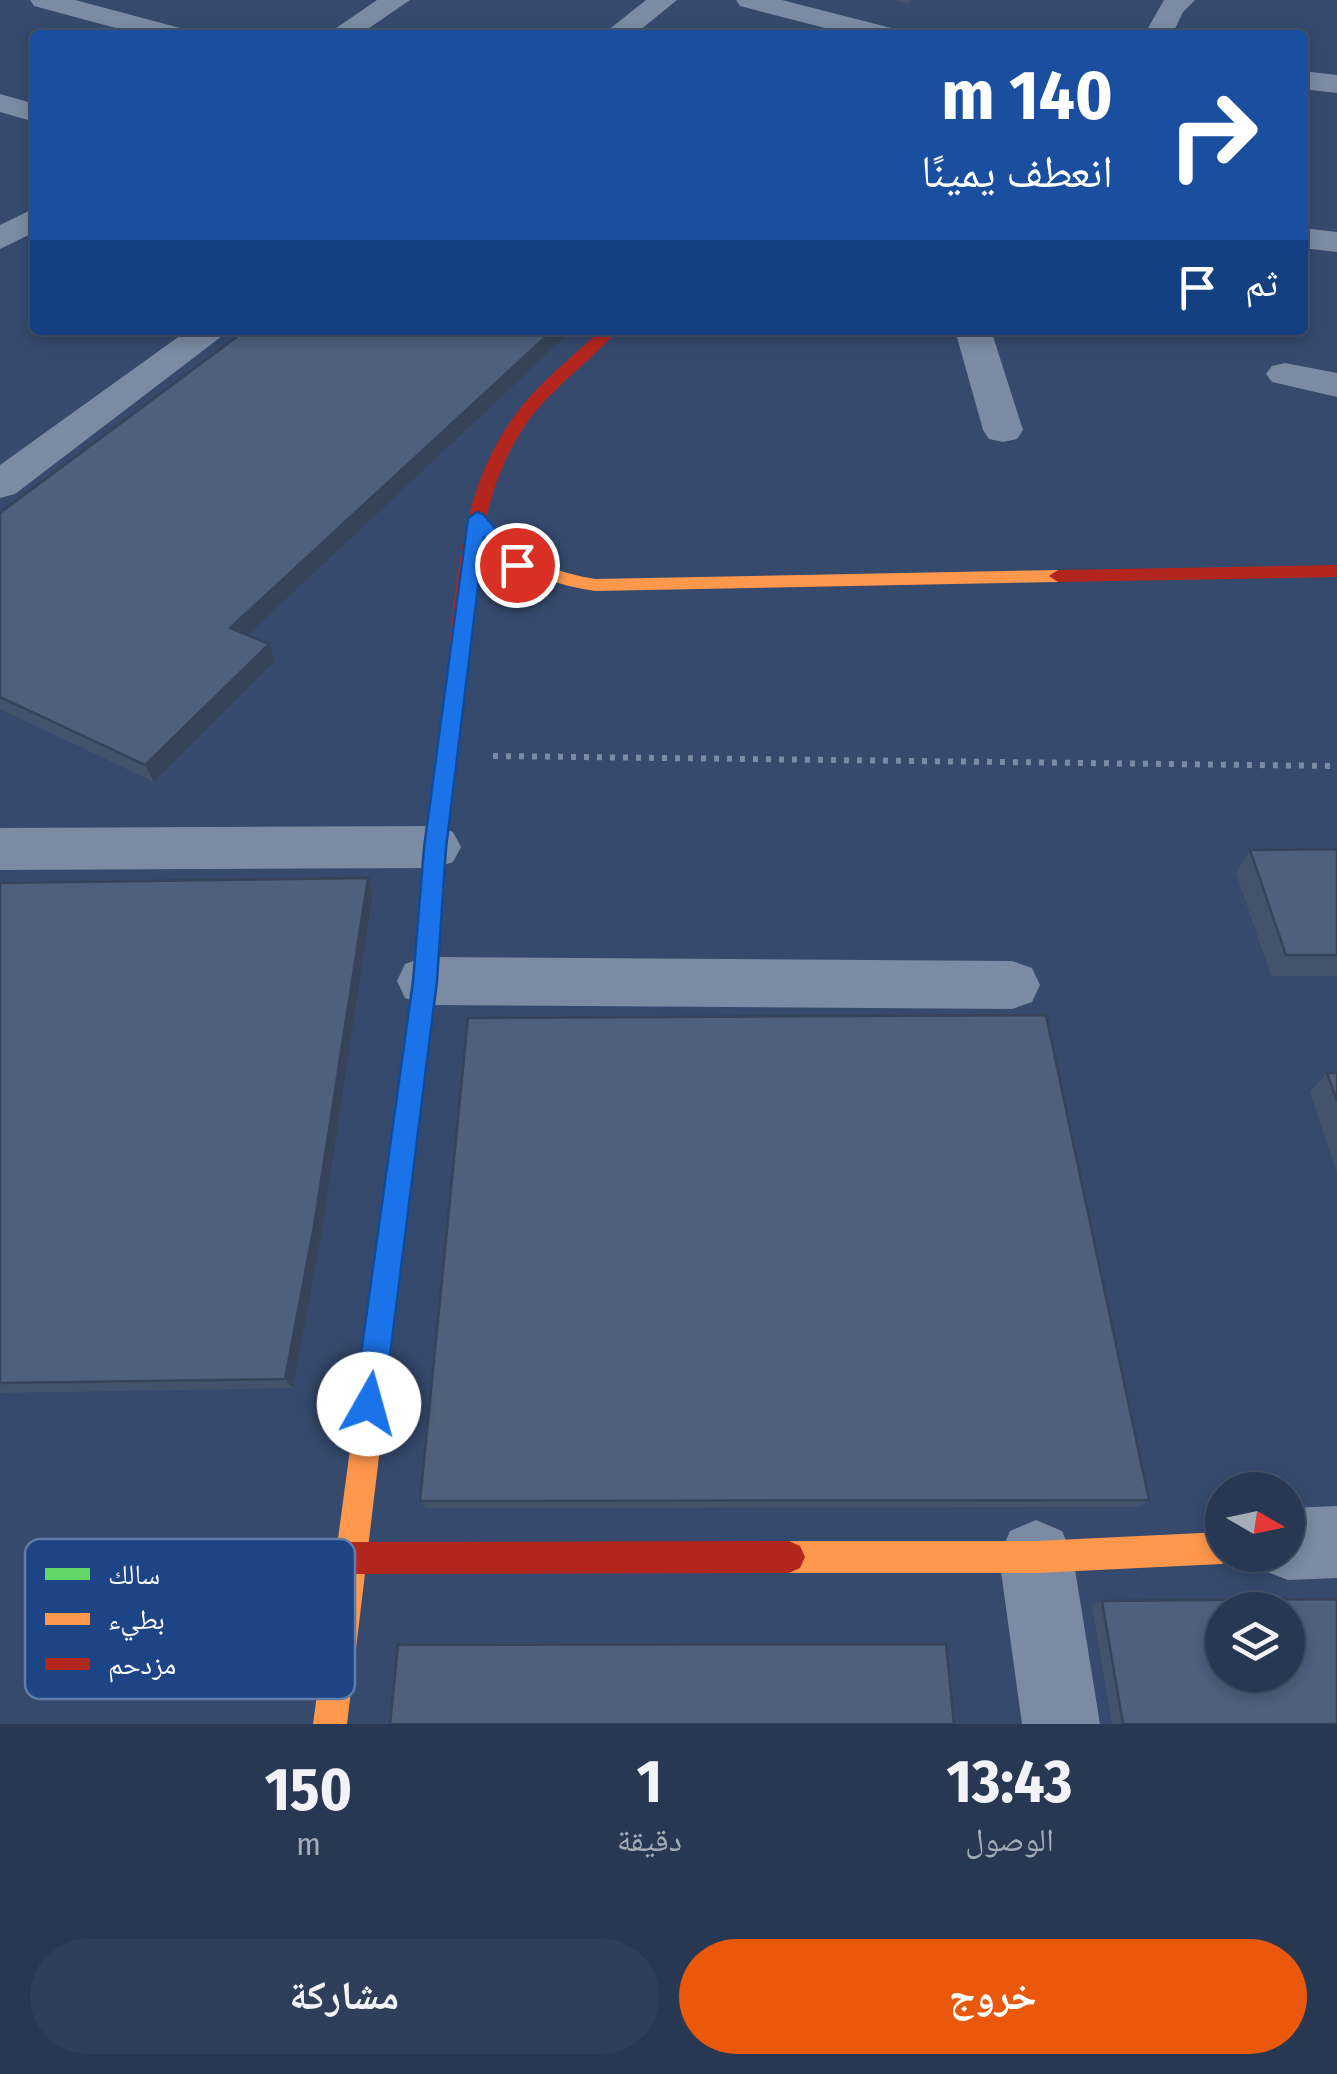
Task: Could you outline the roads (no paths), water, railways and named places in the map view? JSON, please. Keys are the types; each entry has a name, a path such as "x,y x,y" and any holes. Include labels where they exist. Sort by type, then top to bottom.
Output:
{"street":[{"path":"44,0 155,30"},
{"path":"348,30 396,0"},
{"path":"623,30 664,0"},
{"path":"750,0 866,30"},
{"path":"1160,30 1171,8 1181,0"},
{"path":"1308,81 1337,84"},
{"path":"0,102 30,112"},
{"path":"0,239 30,221"},
{"path":"1308,237 1337,242"},
{"path":"0,485 205,335"},
{"path":"351,1539 425,981 435,848 477,518 509,437 535,403 605,335"},
{"path":"974,335 1003,430"},
{"path":"1285,374 1337,386"},
{"path":"477,518 517,565 552,578 595,585 1337,571"},
{"path":"0,850 435,848"},
{"path":"425,981 1012,985"},
{"path":"1305,1543 1337,1542"},
{"path":"355,1558 1036,1557 1205,1549"},
{"path":"1036,1557 1061,1724"},
{"path":"330,1724 333,1699"}]}
